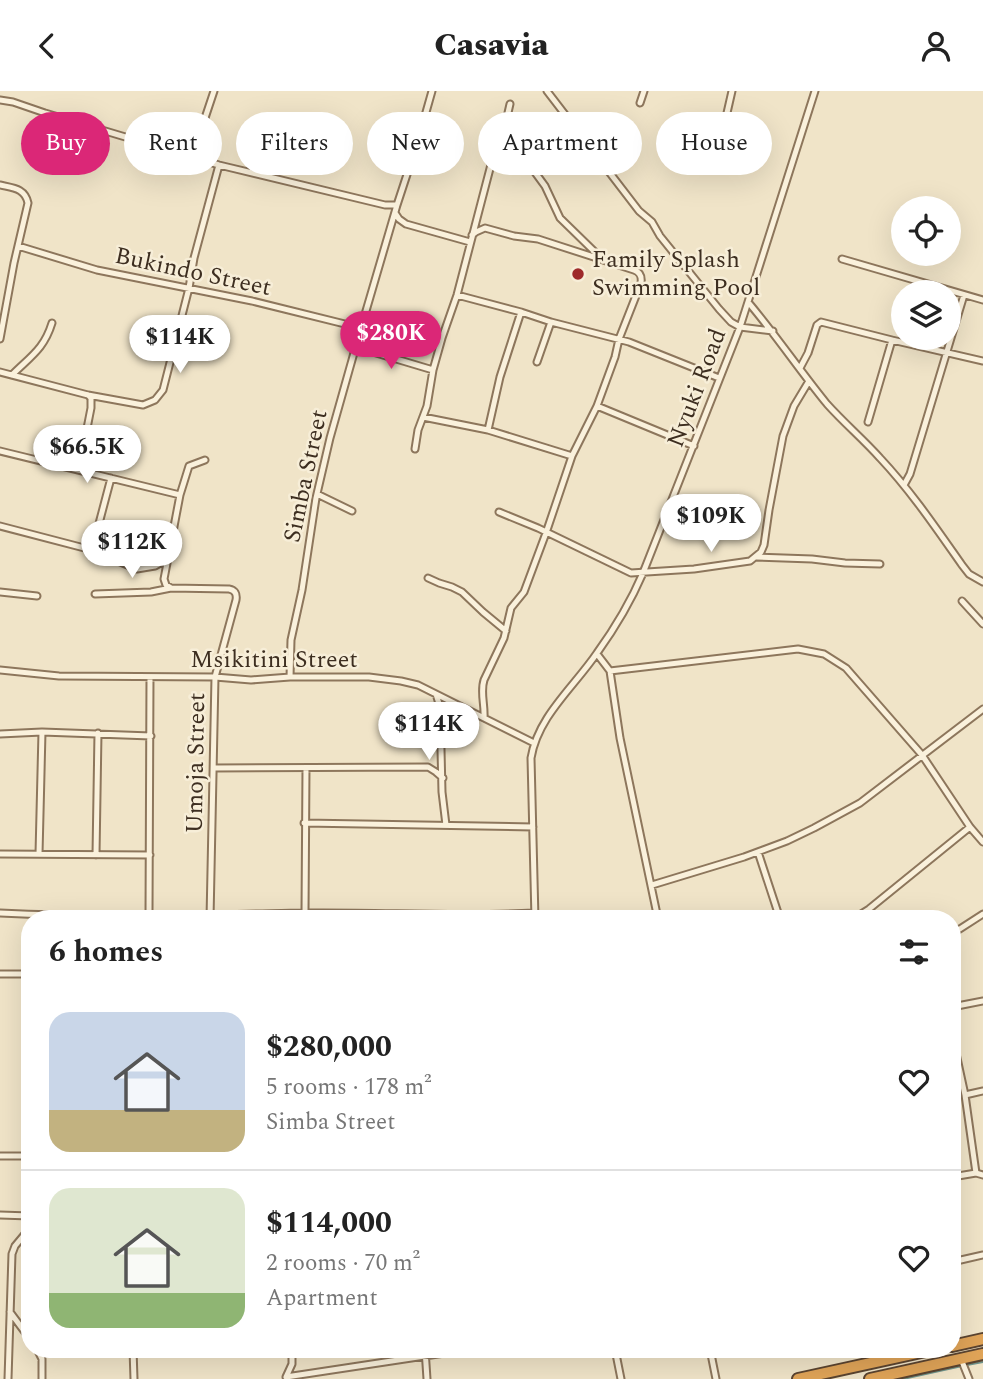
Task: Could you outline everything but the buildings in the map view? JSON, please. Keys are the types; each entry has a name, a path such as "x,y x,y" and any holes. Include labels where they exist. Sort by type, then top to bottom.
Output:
{"highway":[{"path":"961,1344 983,1339"},
{"path":"870,1379 892,1377 983,1354"},
{"path":"799,1379 894,1358"}],"street":[{"path":"207,112 214,91"},
{"name":"Simba Street","path":"290,677 291,640 317,494 330,438 432,91"},
{"path":"547,91 639,211 652,222 660,236 719,309 740,327 773,331"},
{"path":"640,103 644,91"},
{"path":"727,112 732,91"},
{"name":"Nyuki Road","path":"535,910 531,758 534,743 548,716 597,654 631,601 740,327 815,91"},
{"path":"0,100 124,137"},
{"path":"508,112 510,104"},
{"path":"222,166 385,205 397,205"},
{"path":"0,372 88,395 143,405 160,396 216,175"},
{"path":"415,449 433,370 457,295 488,175"},
{"path":"537,175 560,218 603,260"},
{"path":"0,185 22,191 28,198 0,339"},
{"path":"395,213 406,224 471,239"},
{"path":"471,239 476,232 485,228 537,239 634,269 640,273 641,278 597,406 572,456 524,592 510,608 506,631 482,685 484,718"},
{"name":"Bukindo Street","path":"18,246 97,269 252,301 361,328"},
{"path":"842,258 983,300"},
{"path":"457,295 551,323 629,342 719,378"},
{"path":"904,485 910,474 964,295"},
{"path":"748,302 842,420 904,485 969,574 983,582"},
{"path":"488,430 500,377 521,312"},
{"path":"800,368 820,322 891,340"},
{"path":"12,375 42,347 52,323"},
{"path":"537,362 551,323"},
{"path":"868,422 891,343"},
{"path":"356,347 433,370"},
{"path":"937,350 983,361"},
{"path":"499,512 631,573 694,569 750,561 764,545 783,436 794,406 809,381"},
{"path":"79,469 90,419 91,402 88,395"},
{"path":"597,406 694,446"},
{"path":"423,417 488,430 572,456"},
{"path":"0,451 180,495"},
{"path":"171,588 164,582 180,495 189,466 205,460"},
{"path":"92,549 111,478"},
{"path":"317,494 352,511"},
{"path":"0,526 92,549 137,569 155,566 169,558"},
{"path":"756,557 880,563"},
{"path":"428,578 462,592 506,631"},
{"path":"95,594 151,592 171,588"},
{"name":"Umoja Street","path":"171,588 229,589 235,592 236,600 215,677 210,910"},
{"path":"0,592 37,596"},
{"path":"962,601 983,624"},
{"path":"610,671 798,649 824,655 846,668 922,755 983,842"},
{"path":"597,654 610,671 620,737 656,910"},
{"name":"Msikitini Street","path":"0,670 60,676 215,677 251,680 369,677 401,681 418,685 534,743"},
{"path":"149,910 150,677"},
{"path":"436,694 440,707 442,792 446,825"},
{"path":"652,885 758,852 814,828 860,803 983,709"},
{"path":"414,716 429,712 440,713"},
{"path":"0,734 42,732 151,736"},
{"path":"39,854 42,732"},
{"path":"96,855 97,733"},
{"path":"214,768 428,767 443,778"},
{"path":"305,910 306,768"},
{"path":"304,823 533,827"},
{"path":"869,909 970,827"},
{"path":"758,852 777,910"},
{"path":"0,854 150,855"},
{"path":"0,913 21,915"},
{"path":"961,928 983,914"},
{"path":"0,974 21,974"},
{"path":"961,1005 983,1001"},
{"path":"961,1077 979,1174 961,1176"},
{"path":"965,1095 983,1091"},
{"path":"0,1156 21,1156"},
{"path":"0,1215 21,1216"},
{"path":"8,1379 12,1254 21,1239"},
{"path":"961,1260 983,1255"},
{"path":"10,1312 21,1327"},
{"path":"42,1358 42,1379"},
{"path":"133,1358 134,1379"},
{"path":"285,1378 292,1358"},
{"path":"285,1378 393,1358"},
{"path":"425,1358 427,1379"},
{"path":"617,1358 621,1379"},
{"path":"712,1358 716,1379"},
{"path":"961,1359 969,1379"}],"waterway":[{"path":"967,1365 983,1362"},
{"path":"903,1379 962,1366"}],"place":[{"name":"Family Splash Swimming Pool","path":"578,274"}]}
